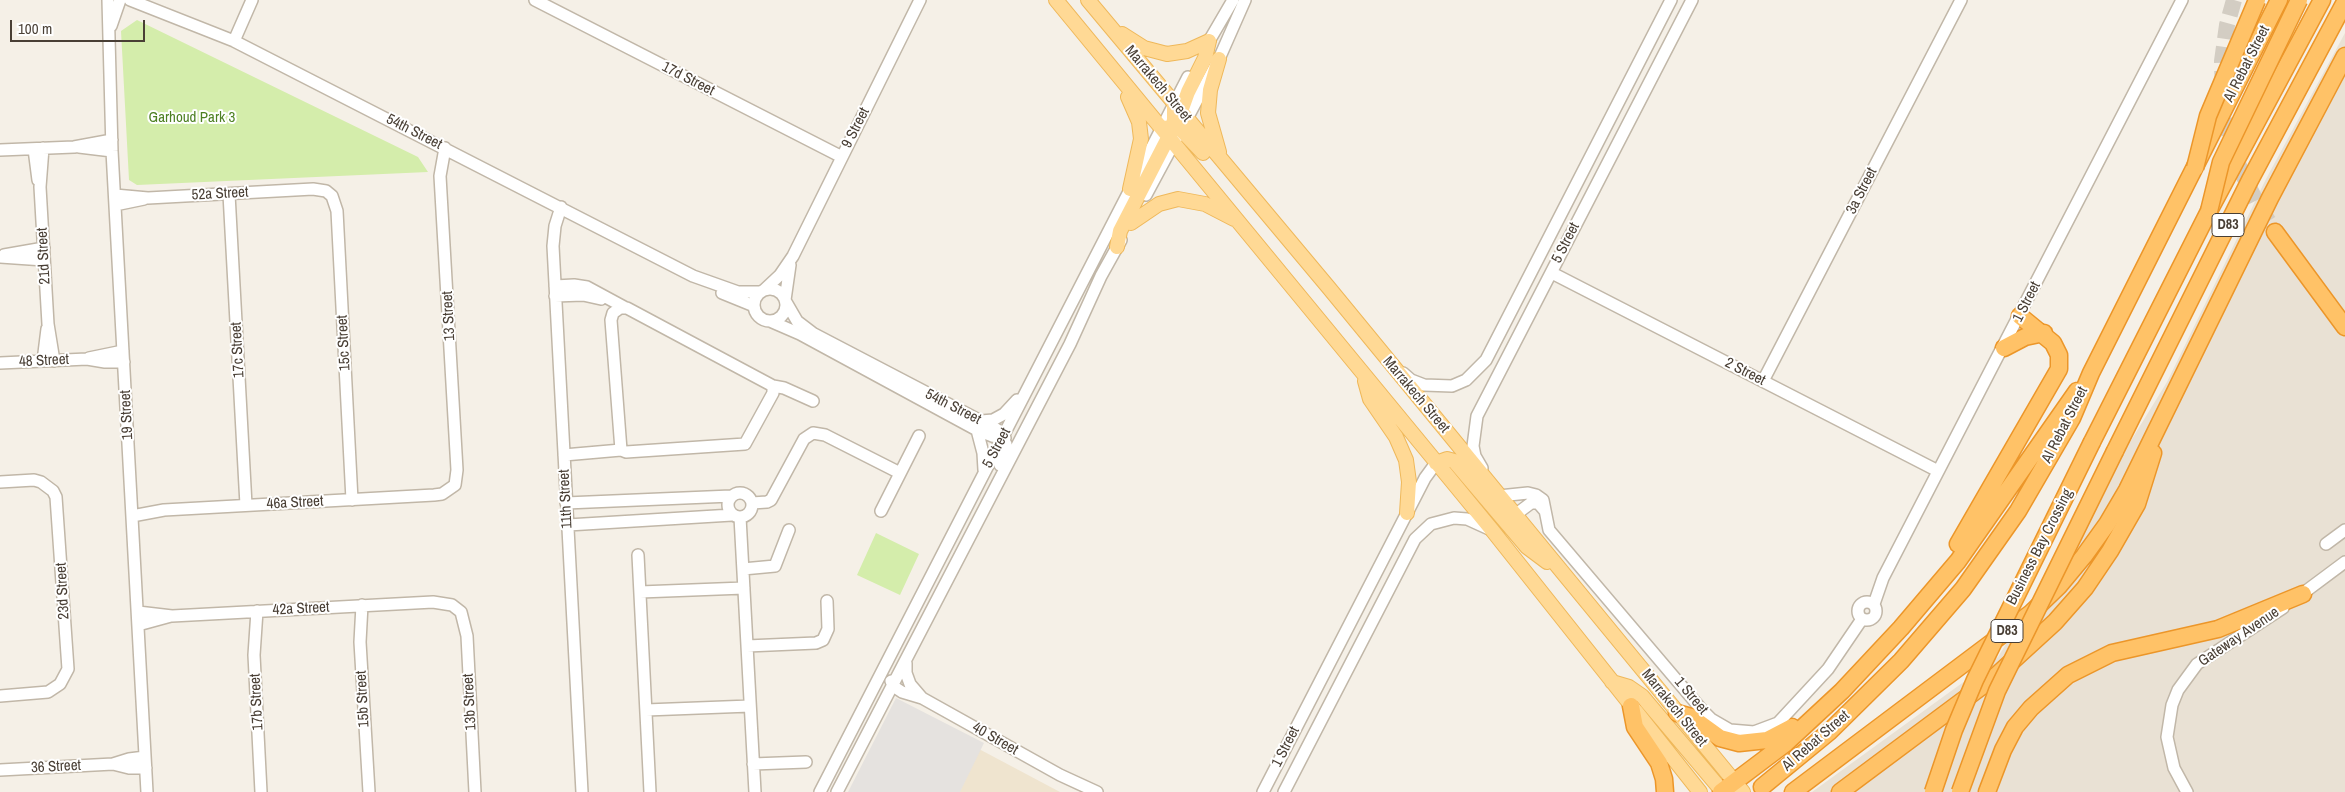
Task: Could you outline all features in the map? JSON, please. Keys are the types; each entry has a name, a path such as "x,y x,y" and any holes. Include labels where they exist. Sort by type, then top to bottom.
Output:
{"highway":[{"path":"2195,168 2208,116 2257,0"},
{"name":"Al Rebat Street","path":"1762,787 1829,732 1908,654 1963,589 1991,551 2036,481 2072,418 2091,373 2279,0"},
{"path":"2209,211 2221,162 2299,0"},
{"name":"D83","path":"2209,211 2322,0"},
{"name":"Business Bay Crossing","path":"1960,792 1996,691 2250,180 2345,2"},
{"name":"Al Rebat Street","path":"1792,792 2031,613 2059,586 2107,524 2164,418 2270,198 2345,56"},
{"name":"Business Bay Crossing","path":"1933,792 1954,730 1975,680 2092,442 2209,211"},
{"path":"2275,232 2345,327"},
{"path":"1927,596 2056,376 2059,362 2057,349 2044,334 2020,316"},
{"path":"2004,348 2025,337 2044,334"},
{"path":"1729,790 1786,743 1842,691 1882,649 1958,561 2061,412 2091,373"},
{"path":"1840,792 1997,675 2039,638 2070,606 2098,570 2134,509 2146,480 2164,418"},
{"path":"1987,792 2003,750 2015,727 2036,702 2068,675 2112,653 2218,628 2303,594"},
{"path":"1677,713 1691,717 1720,738 1739,743 1758,743 1784,733 1842,691"},
{"path":"1631,706 1635,727 1659,763 1664,779 1665,792"},
{"path":"1854,792 1861,786 1871,769"}],"main road":[{"name":"Marrakech Street","path":"1056,0 1122,82 1222,162 1677,713 1729,790"},
{"name":"Marrakech Street","path":"1088,0 1109,25 1239,220 1364,376 1492,530 1700,792"},
{"path":"1109,25 1144,48 1156,52 1177,53 1209,41"},
{"path":"1082,33 1105,49 1230,185 1252,199"},
{"path":"1117,247 1120,231 1175,124 1205,58 1209,41"},
{"path":"1219,60 1210,90 1208,113 1222,162"},
{"path":"1122,82 1137,115 1141,130 1140,148 1130,189"},
{"path":"1131,223 1159,204 1178,199 1205,204 1239,220"},
{"path":"1364,376 1370,399 1396,437 1406,460 1409,482 1407,513"},
{"path":"1436,463 1447,459 1454,461 1527,546 1559,568"},
{"path":"1611,682 1638,693 1729,790"}],"street":[{"name":"19 Street","path":"108,0 112,145 147,792"},
{"name":"19 Street","path":"108,38 120,0"},
{"name":"54th Street","path":"130,0 234,41 693,276 738,292 762,291"},
{"path":"234,41 252,0"},
{"name":"17d Street","path":"535,0 842,157"},
{"name":"9 Street","path":"762,291 780,275 793,256 920,0"},
{"path":"1209,41 1233,0"},
{"path":"1175,124 1219,60 1245,0"},
{"name":"5 Street","path":"1383,356 1411,380 1424,385 1452,386 1466,380 1486,360 1671,0"},
{"name":"5 Street","path":"1496,493 1475,456 1472,436 1474,426 1692,0"},
{"name":"3a Street","path":"1764,381 1962,0"},
{"name":"1 Street","path":"1496,493 1528,493 1536,495 1545,503 1549,530 1711,719 1730,730 1754,732 1778,723 1828,669 1862,619 1868,621 1874,617 1876,611 1874,604 1883,578 2004,348 2182,0"},
{"name":"5 Street","path":"820,792 1130,189 1175,124"},
{"name":"5 Street","path":"837,792 1024,434 1117,247 1131,223 1175,124"},
{"path":"0,150 112,145"},
{"name":"21d Street","path":"39,148 48,324 48,361"},
{"name":"13 Street","path":"450,151 440,166 457,470 455,484"},
{"name":"52a Street","path":"115,200 313,189 326,191"},
{"name":"15c Street","path":"326,191 332,196 337,211 352,500"},
{"name":"17c Street","path":"229,194 246,506"},
{"path":"1569,199 1574,207 1584,209"},
{"name":"11th Street","path":"557,205 550,229 553,246 582,792"},
{"path":"0,256 44,248"},
{"path":"0,256 44,260"},
{"name":"9 Street","path":"785,301 787,278 793,256"},
{"name":"2 Street","path":"1552,272 1938,471"},
{"name":"54th Street","path":"693,276 705,285 754,306"},
{"path":"555,291 574,285 587,287 773,386 784,388 813,401"},
{"path":"555,291 601,299 607,303 613,313 612,329 621,450"},
{"path":"762,291 779,292 785,301 780,317 770,321 758,316 754,306 755,299 762,291"},
{"name":"54th Street","path":"785,301 797,321 814,334 978,426"},
{"path":"613,313 624,307"},
{"name":"54th Street","path":"770,321 800,334 1003,438"},
{"name":"48 Street","path":"0,364 87,359 105,362 123,356"},
{"path":"564,454 742,446 747,442 773,393 773,386"},
{"path":"984,472 978,426 1004,414 1026,392"},
{"path":"752,503 771,500 804,439 813,433 825,435 900,473"},
{"path":"954,567 962,543 1005,453 1006,444 1003,438 1019,437 1024,434"},
{"path":"881,511 919,436"},
{"name":"1 Street","path":"1263,792 1425,478 1436,463"},
{"name":"23d Street","path":"0,482 34,480 48,486 56,497 68,669 60,684 48,692 0,696"},
{"name":"46a Street","path":"132,512 442,494 455,484"},
{"path":"566,503 731,496 742,492 749,496 752,503 750,511 736,516 568,525"},
{"path":"731,496 727,503 736,516 743,569 755,792"},
{"path":"618,501 611,510 612,517 618,522"},
{"path":"1515,516 1531,503 1541,505 1546,512"},
{"name":"1 Street","path":"1284,792 1415,539 1431,524 1454,518 1467,519 1492,530"},
{"path":"743,569 775,566 789,530"},
{"path":"2326,544 2345,530"},
{"path":"638,555 650,792"},
{"name":"Gateway Avenue","path":"2187,792 2174,768 2167,737 2172,705 2178,690 2197,664 2210,654 2303,594 2345,562"},
{"path":"893,686 890,678 894,661 929,590 933,574"},
{"path":"640,592 744,588"},
{"path":"747,646 816,643 823,640 828,629 827,601"},
{"name":"42a Street","path":"138,612 172,616 433,602 452,605 461,612"},
{"name":"15b Street","path":"358,606 369,792"},
{"name":"17b Street","path":"253,612 262,792"},
{"name":"13b Street","path":"461,612 467,636 475,792"},
{"path":"138,625 172,616"},
{"path":"906,662 906,673 910,684 922,698"},
{"name":"40 Street","path":"893,686 906,694 922,698 1024,755 1097,792"},
{"path":"646,710 750,706"},
{"path":"753,764 806,762"},
{"name":"36 Street","path":"0,770 113,764 129,768 145,763"}],"shaded area":[{"path":"2345,33 2345,792 1812,792 1998,657 2167,382 2266,179"},
{"path":"896,698 984,743 960,792 848,792"},
{"path":"979,749 1060,792 957,792"}],"green space":[{"name":"Garhoud Park 3","path":"137,20 418,157 428,172 137,185 129,180 121,31"},
{"path":"876,533 919,554 900,595 857,575"}],"tunnel":[{"path":"2234,0 2227,25 2222,61 2223,98 2229,134 2240,169 2256,201 2275,232"}]}
